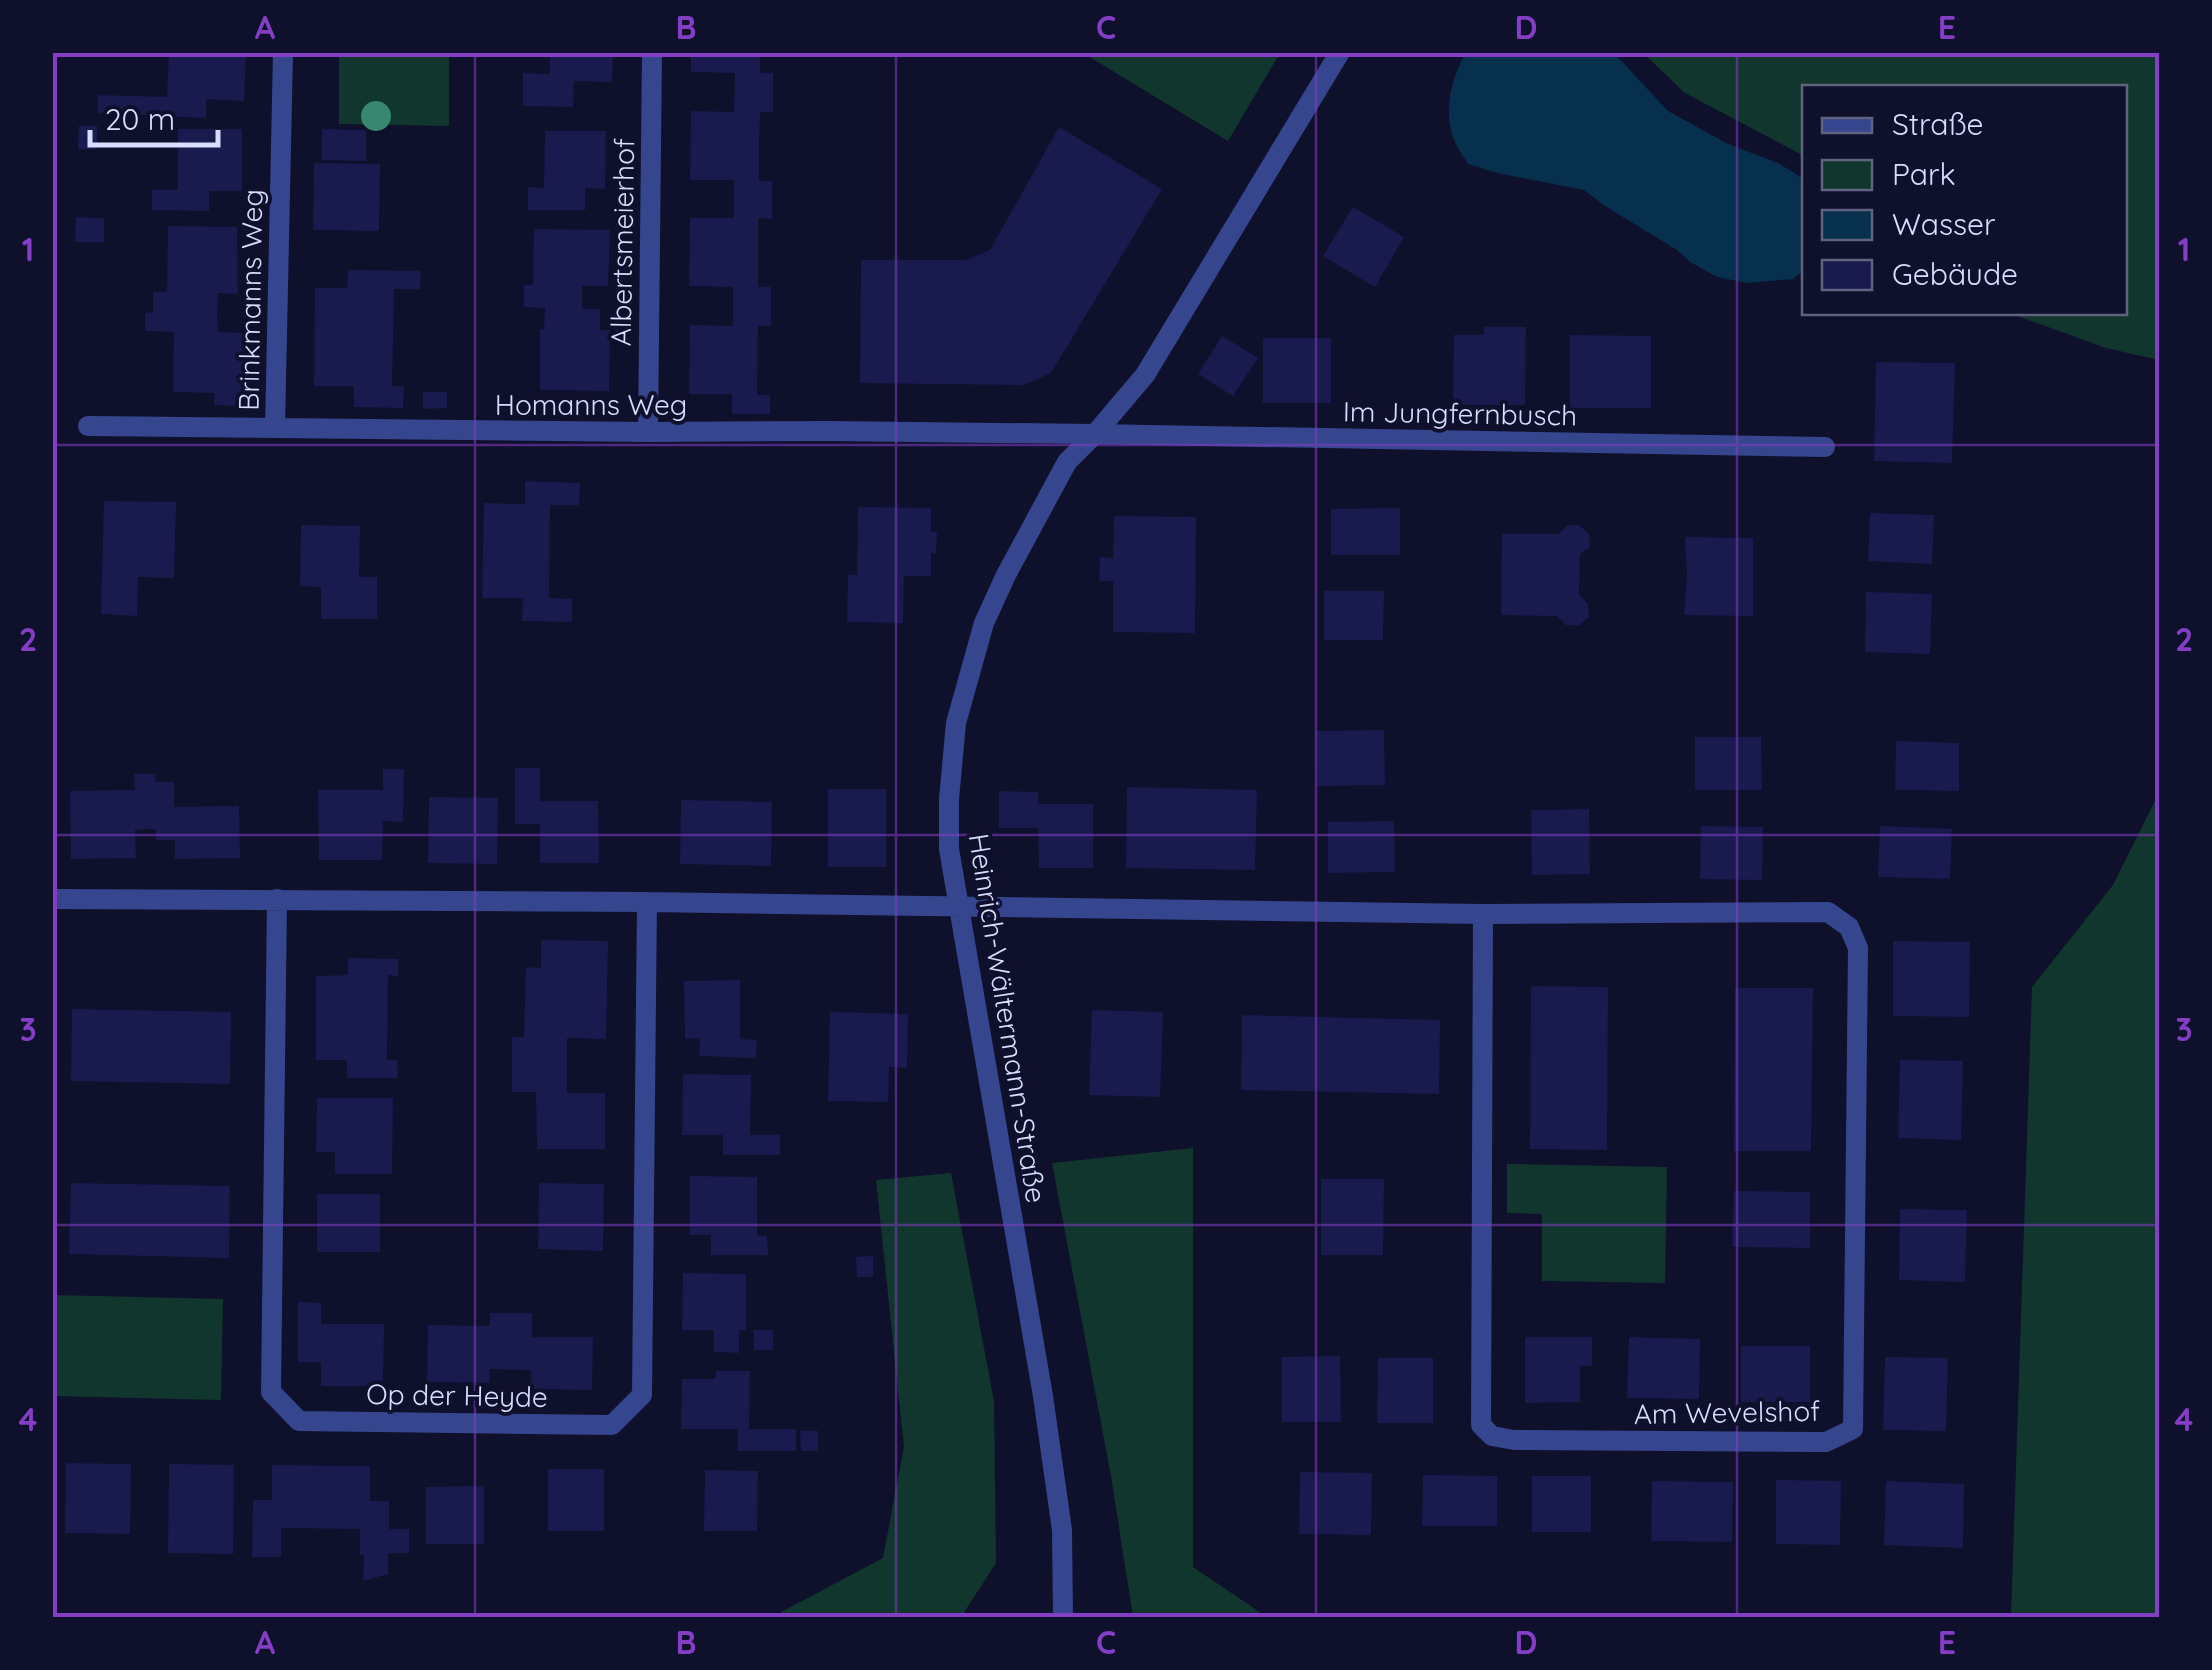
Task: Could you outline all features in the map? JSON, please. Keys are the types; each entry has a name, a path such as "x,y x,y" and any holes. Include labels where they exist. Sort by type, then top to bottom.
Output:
{"street":[{"name":"Brinkmanns Weg","path":"275,428 283,52"},
{"name":"Albertsmeierhof","path":"648,432 652,52"},
{"name":"Heinrich-Wältermann-Straße","path":"1063,1618 1062,1530 1044,1396 950,849 949,799 956,724 984,624 1066,462 1145,375 1340,52"},
{"name":"Homanns Weg","path":"88,426 1095,434"},
{"name":"Im Jungfernbusch","path":"1095,434 1825,447"},
{"path":"52,899 960,907"},
{"name":"Op der Heyde","path":"277,899 272,1392 299,1420 612,1425 642,1395 647,902"},
{"name":"Am Wevelshof","path":"960,907 1483,914 1828,912 1850,926 1858,948 1853,1429 1826,1442 1514,1440 1492,1436 1481,1425 1483,914"}],"green space":[{"path":"339,53 449,53 449,126 339,124"},
{"path":"1083,53 1280,53 1228,141"},
{"path":"1643,53 2159,53 2159,360 2106,348 2015,315 2127,315 2127,85 1802,85 1802,155 1685,93"},
{"path":"2159,793 2159,1617 2011,1617 2032,987 2113,885"},
{"path":"1193,1148 1193,1567 1267,1617 1133,1617 1111,1476 1052,1163"},
{"path":"1507,1164 1667,1167 1665,1283 1542,1281 1542,1214 1507,1213"},
{"path":"951,1173 994,1401 996,1563 961,1617 772,1617 883,1558 904,1447 876,1180"},
{"path":"53,1295 223,1299 221,1400 53,1396"}],"water":[{"path":"1466,53 1614,53 1668,111 1802,178 1802,272 1793,279 1747,283 1717,277 1584,190 1468,164 1453,138 1450,124 1449,103"}],"building":[{"path":"169,52 246,52 244,101 206,99 206,118 98,113 98,95 167,97"},
{"path":"550,52 613,52 612,82 574,81 573,107 523,106 523,73 550,74"},
{"path":"691,52 760,52 760,73 773,73 773,112 760,112 759,146 759,181 772,181 772,219 758,218 758,287 771,287 771,326 758,326 757,395 770,395 770,414 732,414 732,394 689,394 690,325 733,326 733,287 689,286 690,218 734,218 734,180 690,180 691,111 734,112 735,73 691,72"},
{"path":"79,126 97,126 97,149 78,149"},
{"path":"1059,127 1162,189 1051,373 1024,385 860,383 861,260 966,260 990,250"},
{"path":"178,129 242,129 242,191 209,191 209,211 152,210 152,190 178,190"},
{"path":"322,129 366,130 366,161 322,160"},
{"path":"545,131 606,131 605,189 585,188 585,210 528,210 528,187 544,188"},
{"path":"314,163 380,164 379,231 313,230"},
{"path":"1353,207 1404,237 1375,287 1323,256"},
{"path":"76,217 104,218 104,242 75,242"},
{"path":"168,226 237,227 238,294 218,293 217,314 218,332 245,333 245,393 239,393 238,406 214,405 215,393 173,392 174,332 145,331 145,313 153,312 153,292 167,292"},
{"path":"534,229 610,230 608,286 582,286 582,309 600,309 600,330 610,330 609,391 540,390 540,329 544,329 545,308 524,307 524,285 533,285"},
{"path":"348,270 421,271 420,289 394,289 392,386 404,386 403,408 354,407 354,386 314,386 315,288 347,288"},
{"path":"1484,327 1526,327 1525,405 1453,405 1454,335 1484,335"},
{"path":"1570,335 1651,336 1651,408 1570,408"},
{"path":"1222,336 1258,358 1233,396 1198,374"},
{"path":"1263,338 1331,338 1331,403 1263,403"},
{"path":"1876,362 1955,363 1952,463 1874,461"},
{"path":"423,392 447,392 447,408 423,409"},
{"path":"525,481 580,483 579,505 550,505 549,598 572,599 572,622 522,621 523,598 482,598 484,503 525,504"},
{"path":"104,501 176,502 174,578 138,577 137,616 101,614"},
{"path":"858,507 931,508 931,532 937,532 936,553 931,553 931,576 904,576 903,623 847,622 848,575 857,575"},
{"path":"1400,508 1400,555 1331,555 1331,509"},
{"path":"1870,513 1934,515 1932,564 1868,561"},
{"path":"1114,516 1196,517 1195,633 1113,632 1113,581 1099,581 1100,557 1113,558"},
{"path":"301,525 360,526 359,577 377,577 377,619 321,619 321,587 300,586"},
{"path":"1568,525 1579,525 1589,534 1590,547 1580,554 1579,595 1588,604 1589,617 1579,625 1566,625 1557,616 1501,615 1502,534 1558,534"},
{"path":"1685,537 1753,538 1753,616 1684,615"},
{"path":"1324,591 1384,591 1383,640 1324,640"},
{"path":"1866,592 1932,594 1930,654 1865,652"},
{"path":"1384,730 1385,785 1317,786 1316,731"},
{"path":"1695,737 1761,737 1762,790 1695,790"},
{"path":"1896,741 1959,743 1959,791 1895,790"},
{"path":"515,768 540,768 540,801 598,801 599,863 540,863 540,824 515,824"},
{"path":"383,769 404,769 403,822 383,821 382,860 319,860 318,790 383,790"},
{"path":"134,774 155,774 155,782 174,782 174,807 239,806 240,858 175,859 175,840 156,840 156,829 135,830 136,858 71,859 70,791 135,790"},
{"path":"1127,787 1257,790 1255,870 1126,868"},
{"path":"828,789 886,789 886,867 828,867"},
{"path":"999,791 1038,792 1038,804 1093,804 1093,868 1039,868 1038,828 999,828"},
{"path":"429,797 498,798 497,864 428,863"},
{"path":"681,800 772,802 771,866 680,864"},
{"path":"1589,809 1590,874 1532,875 1531,810"},
{"path":"1394,821 1395,872 1328,873 1328,822"},
{"path":"1701,826 1763,827 1762,880 1700,879"},
{"path":"1880,826 1952,829 1950,879 1878,877"},
{"path":"541,940 608,941 606,1039 567,1038 567,1093 605,1093 605,1149 537,1149 536,1092 512,1092 512,1037 524,1037 526,967 541,968"},
{"path":"1893,941 1970,942 1969,1017 1893,1016"},
{"path":"348,958 398,959 398,976 388,975 387,1060 397,1060 398,1078 347,1078 347,1060 316,1060 316,976 348,975"},
{"path":"740,980 740,1039 757,1040 756,1058 699,1056 700,1038 685,1039 684,981"},
{"path":"1531,986 1608,987 1607,1150 1530,1149"},
{"path":"1735,988 1813,988 1811,1151 1734,1151"},
{"path":"72,1009 231,1012 230,1084 71,1081"},
{"path":"1092,1010 1163,1012 1160,1097 1089,1095"},
{"path":"830,1012 908,1014 907,1068 889,1067 888,1102 828,1101"},
{"path":"1242,1015 1440,1020 1439,1094 1241,1090"},
{"path":"1900,1060 1963,1061 1961,1140 1898,1138"},
{"path":"683,1074 751,1075 750,1135 780,1135 780,1155 723,1155 723,1135 682,1135"},
{"path":"317,1098 393,1098 392,1174 335,1174 335,1152 316,1152"},
{"path":"690,1176 757,1177 757,1236 767,1236 768,1255 711,1255 711,1235 690,1235"},
{"path":"1321,1179 1384,1179 1383,1255 1321,1255"},
{"path":"71,1183 230,1186 229,1258 69,1254"},
{"path":"539,1183 604,1184 603,1251 538,1249"},
{"path":"1734,1191 1810,1192 1810,1248 1732,1247"},
{"path":"317,1194 380,1194 380,1252 317,1252"},
{"path":"1900,1209 1967,1210 1965,1282 1899,1280"},
{"path":"873,1256 873,1277 857,1277 856,1257"},
{"path":"683,1273 746,1274 746,1330 739,1330 739,1353 714,1352 714,1330 682,1330"},
{"path":"298,1302 321,1303 321,1324 384,1324 383,1386 321,1386 321,1362 298,1362"},
{"path":"490,1313 532,1313 532,1337 593,1337 592,1390 531,1389 531,1370 490,1369 489,1383 427,1382 428,1325 490,1326"},
{"path":"753,1330 773,1330 773,1350 754,1350"},
{"path":"1525,1337 1592,1337 1592,1366 1580,1366 1580,1402 1525,1403"},
{"path":"1629,1337 1700,1339 1699,1399 1627,1398"},
{"path":"1741,1346 1810,1346 1810,1402 1741,1402"},
{"path":"1340,1356 1341,1422 1282,1422 1282,1357"},
{"path":"1885,1357 1948,1358 1946,1431 1883,1430"},
{"path":"1378,1358 1433,1358 1433,1423 1377,1423"},
{"path":"716,1371 750,1371 749,1429 796,1429 796,1451 738,1451 738,1429 681,1429 682,1379 715,1379"},
{"path":"800,1431 818,1431 818,1451 801,1451"},
{"path":"66,1463 131,1464 130,1534 65,1533"},
{"path":"169,1464 234,1465 233,1554 168,1553"},
{"path":"272,1465 370,1466 370,1501 389,1501 389,1529 409,1529 409,1553 388,1553 388,1574 363,1581 360,1529 281,1528 281,1557 252,1557 253,1500 272,1500"},
{"path":"548,1469 604,1469 604,1531 548,1531"},
{"path":"705,1470 758,1471 757,1531 704,1531"},
{"path":"1300,1472 1372,1473 1371,1535 1299,1534"},
{"path":"1423,1475 1497,1476 1497,1526 1422,1526"},
{"path":"1532,1476 1591,1476 1591,1532 1532,1532"},
{"path":"1776,1480 1841,1481 1840,1545 1776,1544"},
{"path":"1652,1481 1733,1482 1732,1542 1651,1541"},
{"path":"1886,1481 1964,1484 1963,1548 1884,1545"},
{"path":"484,1486 484,1544 426,1544 426,1487"}]}
